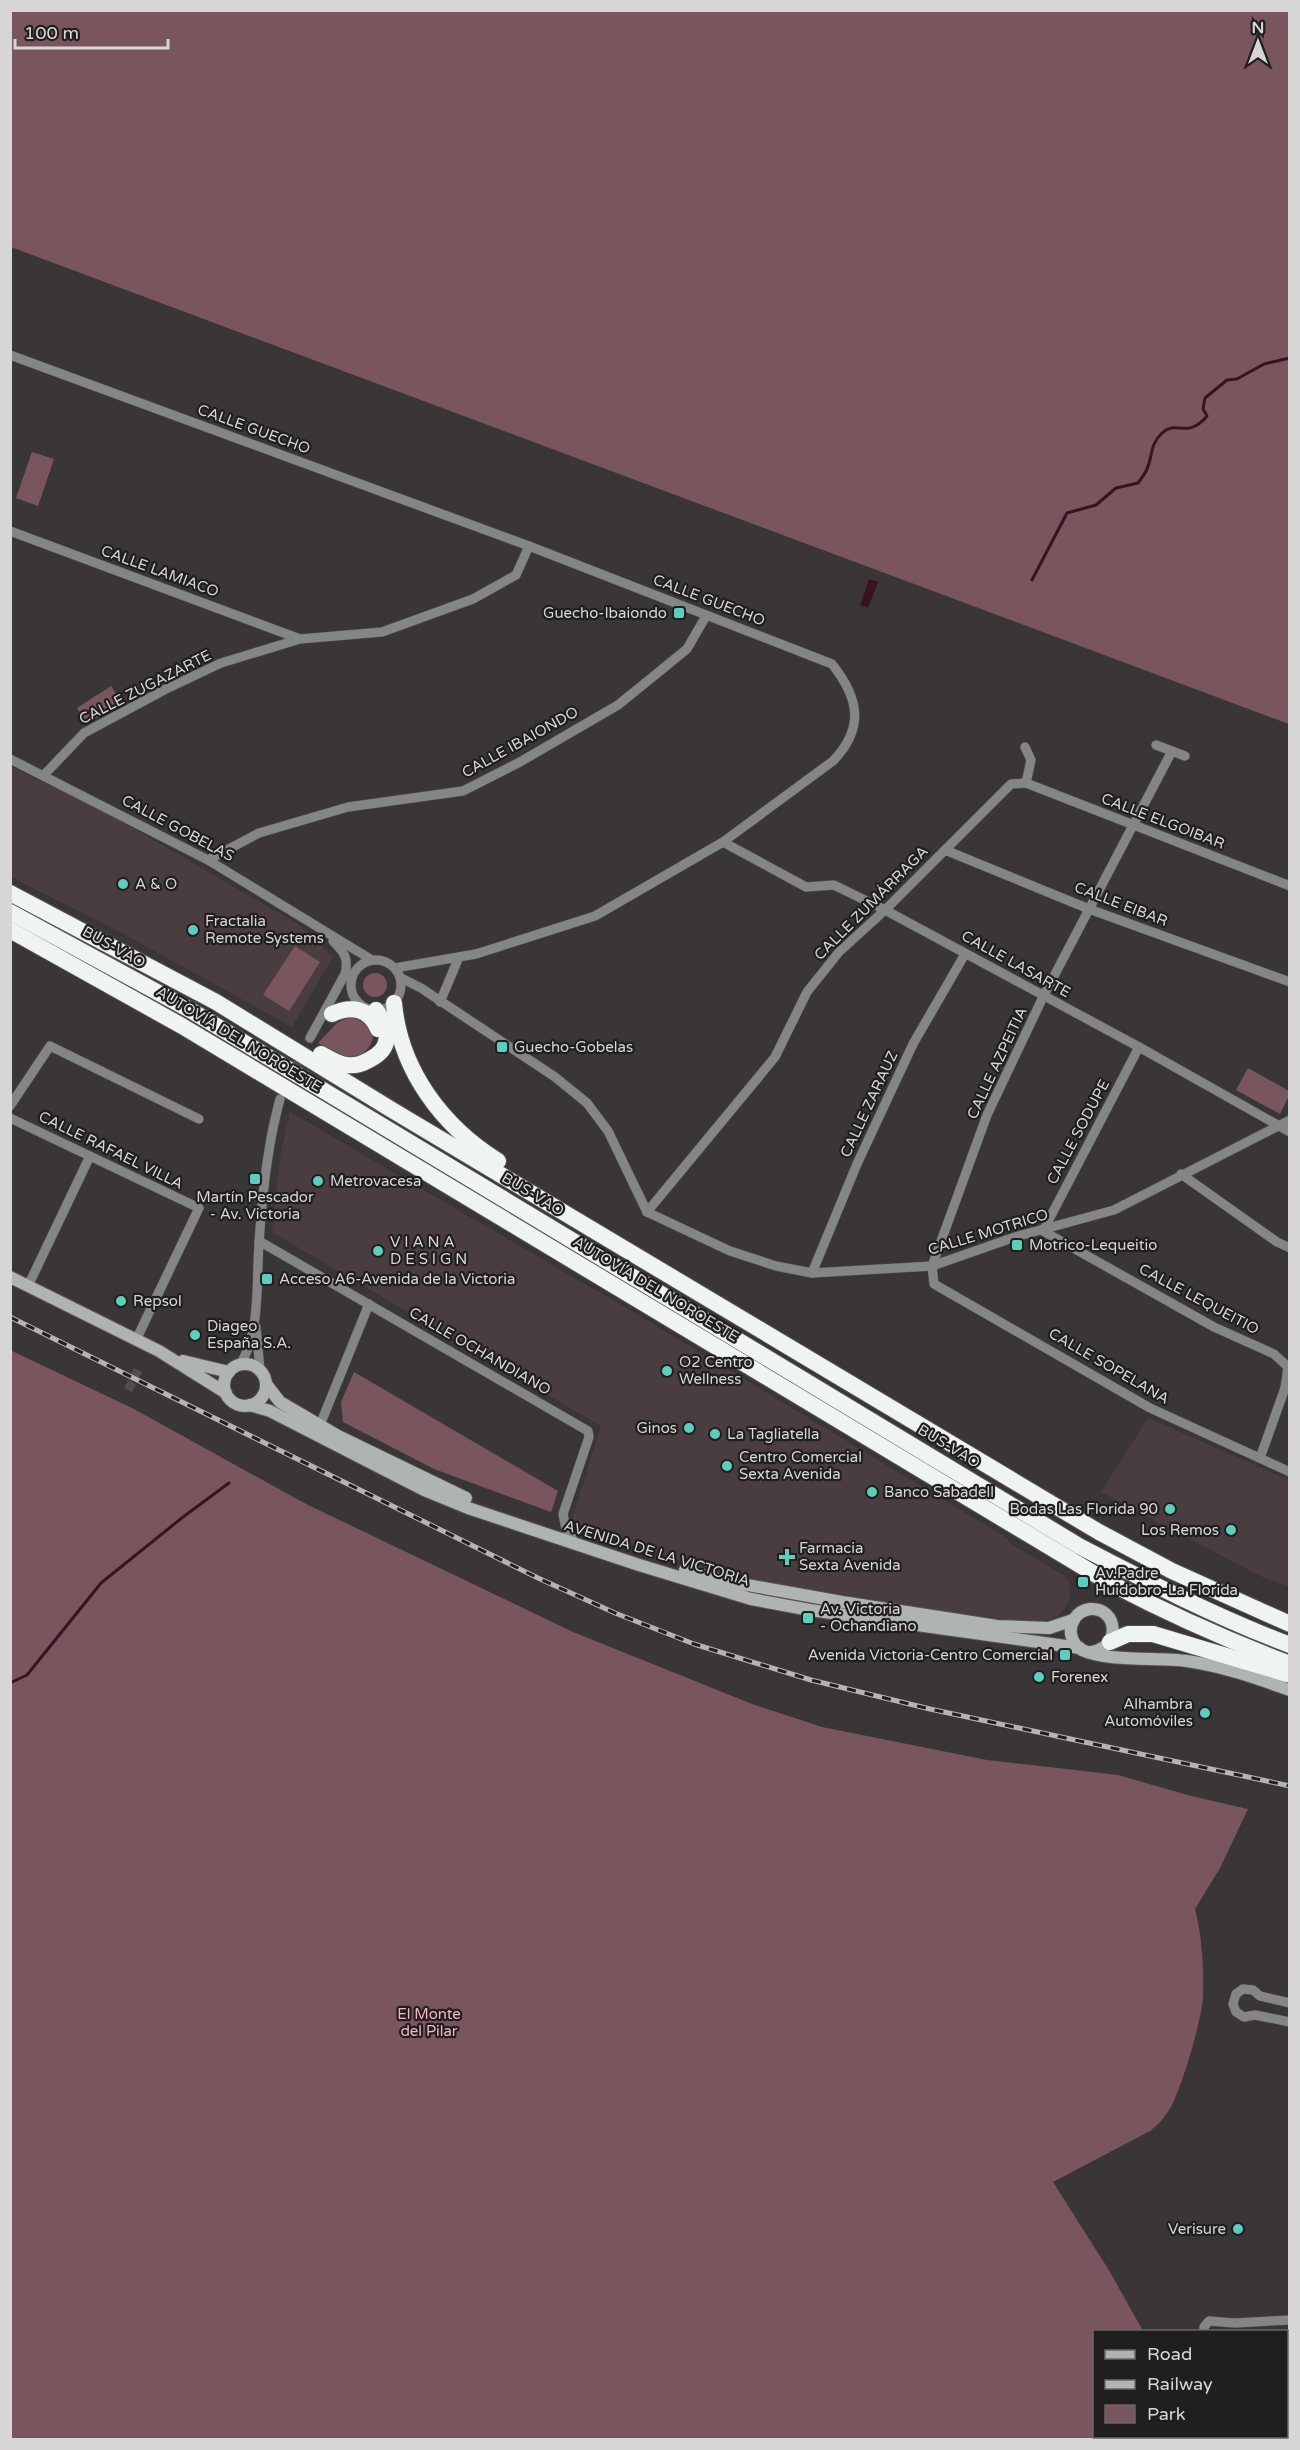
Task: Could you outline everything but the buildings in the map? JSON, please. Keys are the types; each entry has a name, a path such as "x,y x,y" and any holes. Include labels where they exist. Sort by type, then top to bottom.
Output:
{"highway":[{"name":"AUTOVÍA DEL NOROESTE","path":"10,893 216,1002 291,1046 392,1110 1099,1532 1172,1571 1290,1624"},
{"name":"BUS-VAO","path":"10,912 200,1016 1078,1545 1177,1597 1243,1627 1290,1644"},
{"name":"AUTOVÍA DEL NOROESTE","path":"10,930 182,1026 1099,1577 1166,1612 1244,1647 1290,1664"},
{"path":"397,999 404,1048 422,1087 446,1120 472,1143 513,1170 523,1187"},
{"path":"326,1016 352,1008 365,1012 373,1020 380,1039 379,1046 369,1060"},
{"path":"291,1046 316,1051 338,1063 361,1065 377,1056 386,1043 384,1022 376,1010"},
{"path":"1112,1639 1137,1632 1153,1634 1290,1675"}],"street":[{"name":"CALLE GUECHO","path":"10,355 529,546 832,664 845,679 853,697 856,717 845,749 833,761 723,842 595,916 476,954 395,968"},
{"name":"CALLE LAMIACO","path":"10,531 300,639"},
{"name":"CALLE ZUGAZARTE","path":"44,775 84,733 166,689 221,663 300,639 382,632 474,599 516,575 529,546"},
{"name":"CALLE IBAIONDO","path":"208,860 259,833 348,807 463,790 520,762 618,705 687,650 706,616"},
{"path":"1156,745 1185,756"},
{"path":"1025,747 1032,760 1026,783"},
{"name":"CALLE AZPEITIA","path":"932,1266 987,1115 1043,997 1172,751"},
{"name":"CALLE GOBELAS","path":"10,759 208,860 372,960"},
{"name":"CALLE ELGOIBAR","path":"1026,783 1290,886"},
{"name":"CALLE ZUMÁRRAGA","path":"647,1212 774,1057 807,992 839,952 885,910 1011,784 1026,783"},
{"name":"CALLE LASARTE","path":"723,842 806,887 834,885 885,910 1139,1047 1290,1132"},
{"name":"CALLE EIBAR","path":"945,850 1089,909 1290,982"},
{"name":"CALLE GOBELAS","path":"326,933 345,953 348,964 326,1016"},
{"name":"CALLE GOBELAS","path":"342,943 354,957 356,970"},
{"name":"CALLE ZARAUZ","path":"812,1273 857,1164 913,1044 965,954"},
{"path":"435,999 459,957"},
{"path":"326,1016 351,981 356,970 372,960 381,960 395,968 400,978 555,1077 587,1103 608,1131 647,1212"},
{"path":"397,999 400,978"},
{"path":"351,981 356,1000 368,1009 389,1007 412,990 435,999"},
{"path":"326,1016 343,1003 356,1000"},
{"path":"10,1106 50,1046 199,1119"},
{"name":"CALLE SODUPE","path":"1043,1231 1139,1047"},
{"path":"226,1393 225,1382 229,1372 240,1365 249,1350 255,1315 267,1154 280,1099"},
{"name":"CALLE RAFAEL VILLA","path":"10,1118 199,1208 136,1340"},
{"name":"CALLE MOTRICO","path":"647,1212 730,1251 776,1266 812,1273 932,1266 1015,1238 1114,1210 1290,1120"},
{"path":"28,1286 90,1156"},
{"path":"1181,1174 1277,1242 1290,1248"},
{"name":"CALLE LEQUEITIO","path":"1043,1231 1214,1327 1274,1354 1288,1368 1285,1388 1260,1458"},
{"name":"CALLE OCHANDIANO","path":"259,1241 588,1431 590,1437 563,1514 566,1529 572,1537"},
{"name":"CALLE SOPELANA","path":"932,1266 934,1284 1150,1408 1290,1472"},
{"path":"10,1277 159,1352 226,1393 238,1404 250,1405 262,1398 266,1384 260,1370 255,1315"},
{"path":"320,1425 369,1304"},
{"path":"159,1352 186,1362 229,1372"},
{"path":"240,1365 251,1365 260,1370"},
{"name":"AVENIDA DE LA VICTORIA","path":"266,1384 280,1402 320,1425 462,1497 514,1518 572,1537 725,1581 920,1615 1023,1629 1049,1628 1073,1620"},
{"name":"AVENIDA DE LA VICTORIA","path":"250,1405 270,1411 413,1485 468,1508 639,1565 751,1599 810,1610 1085,1650 1117,1657 1146,1657 1210,1665 1290,1690"},
{"path":"1096,1610 1108,1616 1112,1622 1112,1639 1102,1649 1085,1650 1072,1638 1073,1620 1083,1611 1096,1610"},
{"name":"AVENIDA DE LA VICTORIA","path":"1112,1639 1122,1649 1146,1657"},
{"path":"1290,2003 1260,1996 1253,1990 1243,1989 1236,1994 1233,2004 1236,2012 1244,2017 1255,2014 1290,2022"},
{"path":"1204,2330 1209,2321 1235,2323 1290,2320"}],"shaded area":[{"path":"869,579 878,582 868,608 860,605"},
{"path":"11,767 102,810 298,924 333,957 292,1027 122,933 11,877"},
{"path":"290,1112 638,1315 1007,1538 1011,1544 1063,1575 1069,1582 1070,1598 1065,1608 1056,1617 1048,1620 1023,1621 940,1611 757,1580 682,1561 612,1538 583,1533 572,1527 571,1523 601,1426 272,1232 281,1151"},
{"path":"1148,1418 1289,1480 1289,1586 1266,1579 1101,1492"},
{"path":"1288,2356 1290,2356 1289,2439 1223,2439 1288,2438"}],"green space":[{"path":"10,11 1289,11 1289,724 11,247"},
{"path":"32,452 54,459 38,506 16,498"},
{"path":"111,686 121,702 87,724 77,708"},
{"path":"295,946 320,962 289,1011 263,995"},
{"path":"375,973 384,976 387,985 384,994 375,997 366,994 363,985 366,976"},
{"path":"349,1017 366,1024 373,1034 370,1046 356,1058 336,1055 318,1043 337,1023"},
{"path":"1248,1068 1289,1091 1289,1096 1280,1114 1236,1090"},
{"name":"El Monte del Pilar","path":"10,1350 134,1409 306,1504 573,1632 752,1704 822,1727 987,1760 1118,1775 1191,1796 1248,1809 1220,1868 1195,1909 1202,1952 1202,2007 1191,2053 1171,2107 1150,2131 1053,2182 1110,2272 1142,2330 1093,2330 1093,2438 1179,2439 11,2439"},
{"path":"354,1372 558,1491 551,1512 434,1469 343,1422 341,1402"}],"waterway":[{"path":"1032,580 1067,513 1096,505 1116,488 1138,483 1148,466 1153,447 1162,433 1167,429 1194,427 1200,423 1207,416 1203,409 1205,398 1227,380 1237,379 1264,364 1290,358"},
{"path":"10,1683 27,1675 101,1583 229,1483"}],"tunnel":[{"path":"284,1091 310,1038"},
{"path":"128,1390 138,1370"}],"railway":[{"path":"10,1317 538,1578 615,1613 694,1644 811,1680 930,1709 1290,1786"}],"place":[{"name":"Guecho-Ibaiondo","path":"679,613"},
{"name":"A & O","path":"123,884"},
{"name":"Fractalia Remote Systems","path":"193,930"},
{"name":"Guecho-Gobelas","path":"502,1047"},
{"name":"Martín Pescador - Av. Victoria","path":"255,1179"},
{"name":"Metrovacesa","path":"318,1181"},
{"name":"Motrico-Lequeitio","path":"1017,1245"},
{"name":"V I A N A D E S I G N","path":"378,1251"},
{"name":"Acceso A6-Avenida de la Victoria","path":"267,1279"},
{"name":"Repsol","path":"121,1301"},
{"name":"Diageo España S.A.","path":"195,1335"},
{"name":"O2 Centro Wellness","path":"667,1371"},
{"name":"Ginos","path":"689,1428"},
{"name":"La Tagliatella","path":"715,1434"},
{"name":"Centro Comercial Sexta Avenida","path":"727,1466"},
{"name":"Banco Sabadell","path":"872,1492"},
{"name":"Bodas Las Florida 90","path":"1170,1509"},
{"name":"Los Remos","path":"1231,1530"},
{"name":"Farmacia Sexta Avenida","path":"787,1557"},
{"name":"Av.Padre Huidobro-La Florida","path":"1083,1582"},
{"name":"Av. Victoria - Ochandiano","path":"808,1618"},
{"name":"Avenida Victoria-Centro Comercial","path":"1065,1655"},
{"name":"Forenex","path":"1039,1677"},
{"name":"Alhambra Automóviles","path":"1205,1713"},
{"name":"Verisure","path":"1238,2229"}]}
